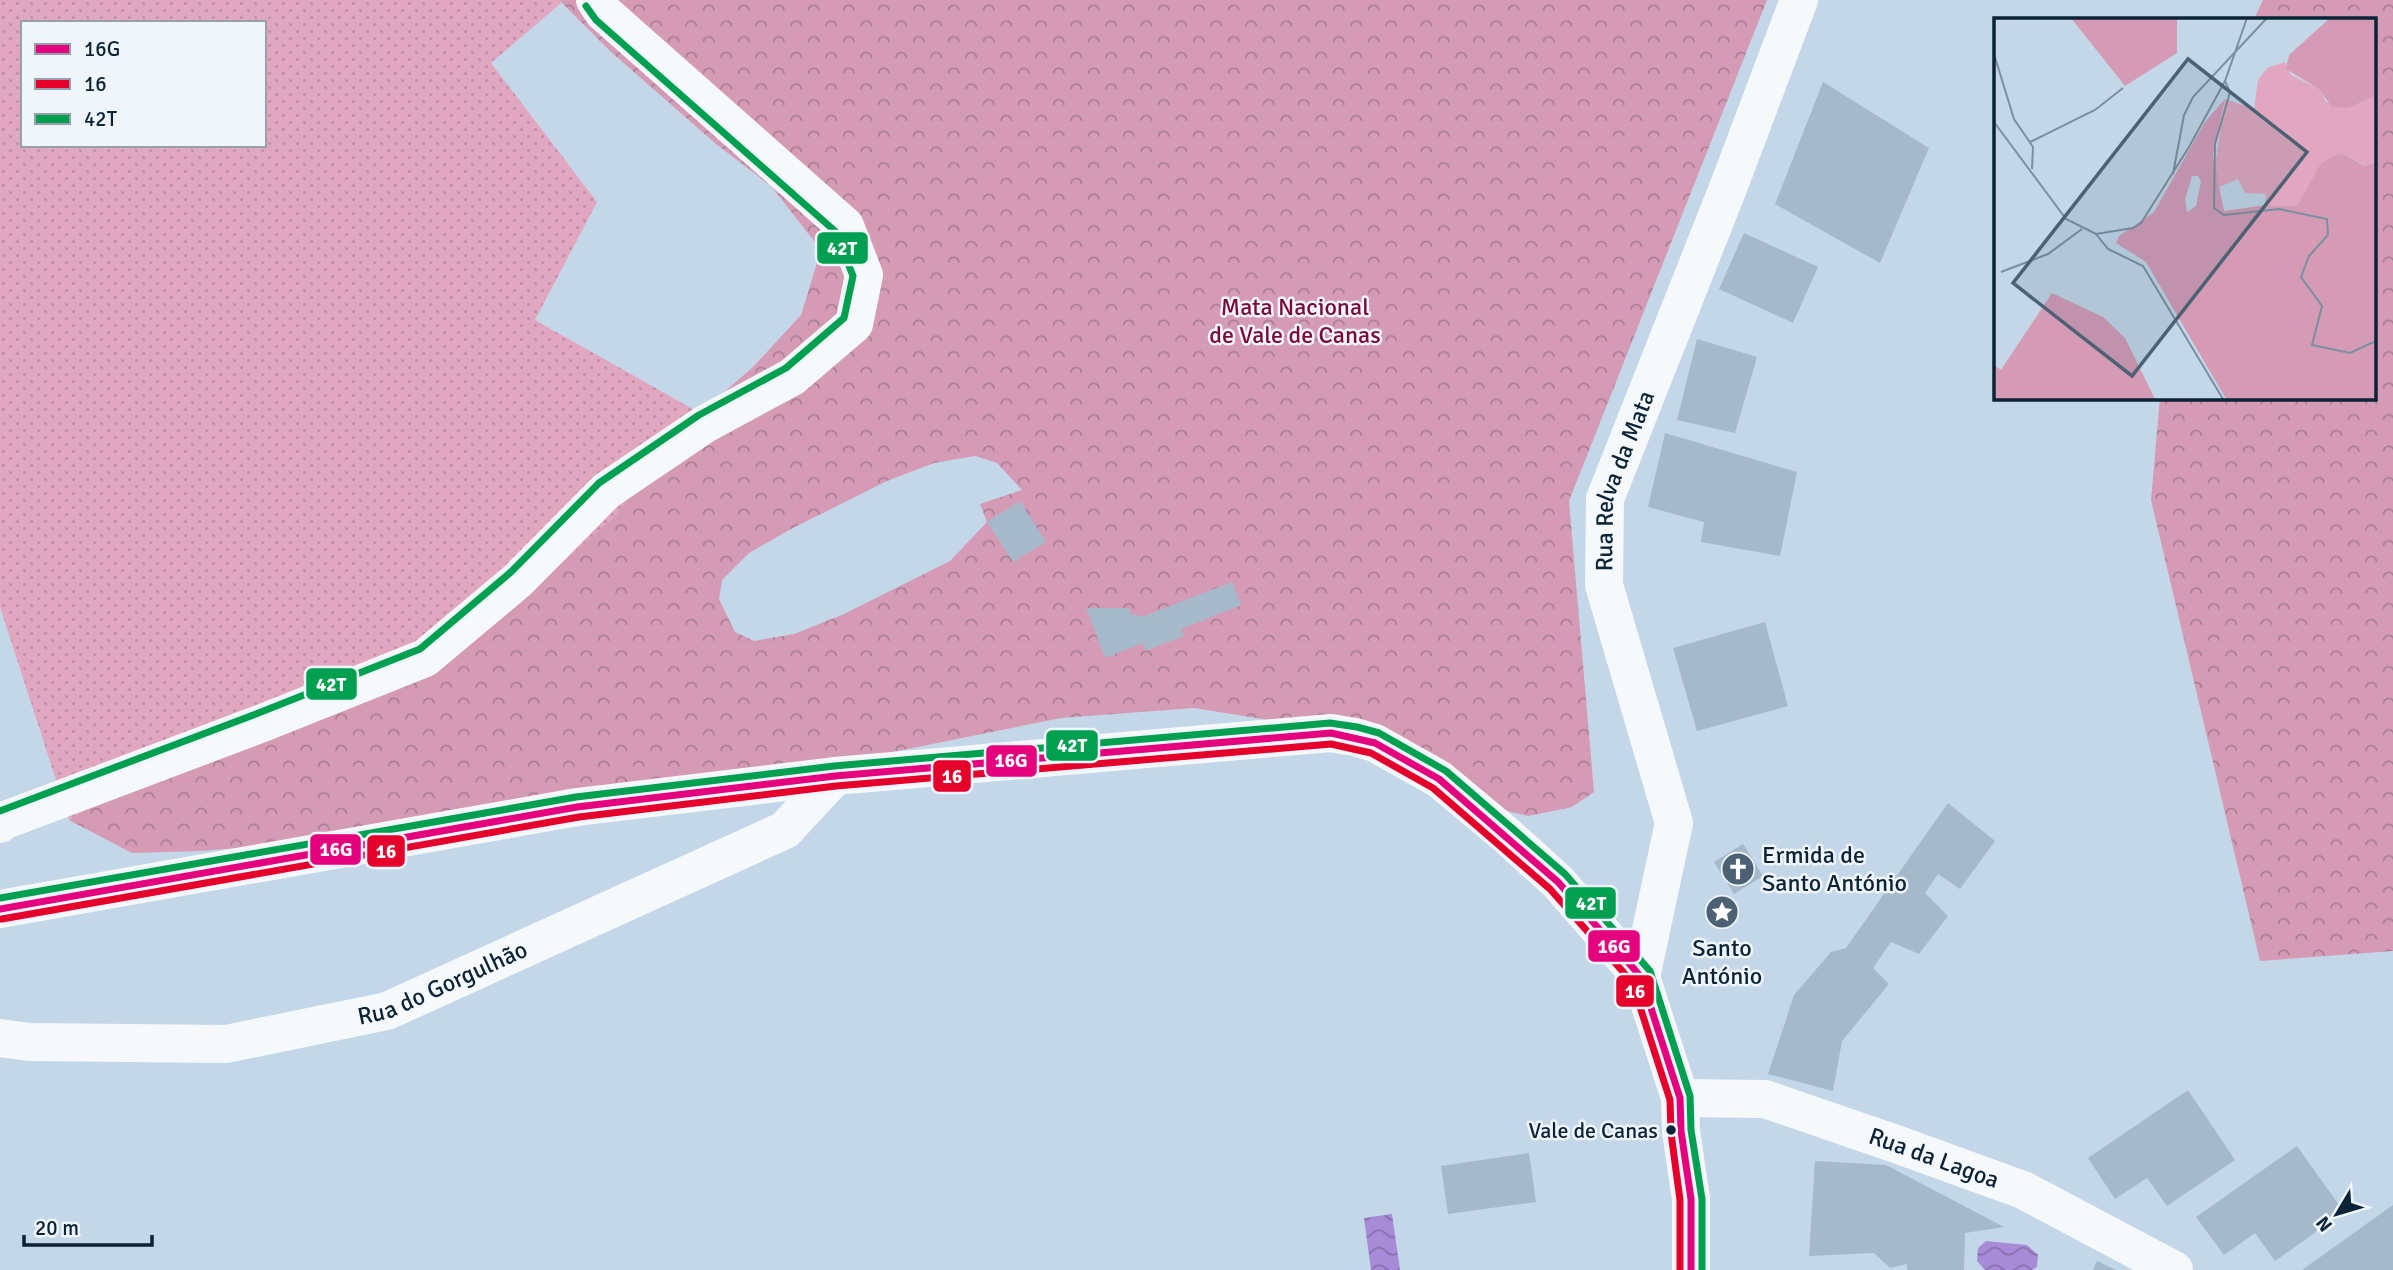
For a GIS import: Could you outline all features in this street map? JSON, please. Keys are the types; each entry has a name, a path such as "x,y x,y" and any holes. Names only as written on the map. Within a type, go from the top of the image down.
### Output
{"street":[{"path":"0,824 425,658 517,580 606,491 705,424 792,377 854,324 864,275 845,226 603,12 595,0"},
{"name":"Rua Relva da Mata","path":"1641,977 1674,822 1604,585 1605,499 1799,0"},
{"path":"0,909 578,807 835,776 1331,733 1355,737 1375,743 1439,779 1505,834 1558,882 1641,977 1680,1098 1681,1131 1691,1199 1691,1270"},
{"name":"Rua do Gorgulhão","path":"0,1038 30,1042 226,1044 387,1011 785,830 835,776"},
{"name":"Rua da Lagoa","path":"1680,1098 1765,1099 1896,1144 2023,1190 2174,1270"}],"shaded area":[{"path":"0,0 559,0 561,3 491,63 597,202 535,320 700,413 654,463 614,517 509,611 123,785 69,820 0,607"}],"green space":[{"name":"Mata Nacional de Vale de Canas","path":"559,0 1767,0 1569,501 1594,792 1572,807 1528,816 1477,804 1342,745 1262,719 1194,708 1061,718 863,758 329,840 201,851 132,853 69,820 123,785 509,610 614,517 654,463 700,413 753,367 801,315 821,250 771,186 716,144 610,51","holes":["975,456 997,463 1022,490 980,504 987,522 950,561 844,614 794,634 754,641 735,632 719,599 722,580 749,553 887,481 934,463"]},
{"path":"2263,0 2393,0 2393,951 2260,961 2151,500 2160,399 2376,399 2376,18 2254,18"}],"water":[{"path":"1392,1214 1400,1270 1371,1270 1364,1218"},
{"path":"1986,1241 2027,1245 2038,1255 2037,1267 2032,1270 1985,1270 1977,1261 1978,1248"}],"building":[{"path":"1823,82 1929,148 1880,263 1775,204"},
{"path":"1744,233 1818,267 1793,323 1719,289"},
{"path":"1697,339 1757,357 1735,433 1677,420"},
{"path":"1665,433 1797,472 1780,556 1701,542 1704,522 1648,507"},
{"path":"1020,501 1046,542 1013,562 987,522"},
{"path":"1232,582 1241,605 1181,629 1184,636 1145,651 1143,643 1105,658 1086,608 1128,608 1132,615 1144,616"},
{"path":"1765,622 1788,706 1697,731 1673,648"},
{"path":"1948,803 1995,841 1960,889 1938,874 1925,893 1948,916 1919,954 1891,942 1873,968 1889,984 1842,1041 1833,1091 1768,1074 1794,995 1831,952 1846,948"},
{"name":"Ermida de Santo António","path":"1743,844 1763,876 1734,894 1714,862"},
{"path":"2188,1090 2235,1160 2167,1206 2147,1178 2115,1199 2088,1158"},
{"path":"2297,1146 2344,1212 2275,1261 2255,1233 2224,1255 2196,1217"},
{"path":"1529,1153 1536,1202 1448,1214 1441,1166"},
{"path":"1815,1161 1886,1165 2004,1227 1965,1233 1964,1270 1907,1270 1907,1264 1890,1268 1874,1253 1809,1256"},
{"path":"2393,1205 2393,1270 2302,1270"},
{"path":"2097,1261 2116,1270 2093,1270"}],"transit line":[{"name":"42T","path":"0,811 420,649 511,572 599,483 699,415 786,368 844,318 853,276 836,232 596,20 586,6"},
{"name":"42T","path":"0,898 576,797 834,766 1330,723 1357,727 1379,733 1446,771 1565,874 1650,971 1690,1096 1691,1130 1702,1199 1702,1270"},
{"name":"16G","path":"0,909 577,807 835,776 1331,733 1375,743 1439,779 1558,882 1641,977 1680,1098 1681,1131 1691,1199 1691,1270"},
{"name":"16","path":"2,919 579,817 836,786 1331,744 1371,753 1433,788 1550,889 1632,982 1670,1100 1671,1133 1680,1200 1680,1270"}],"place":[{"name":"Ermida de Santo António","path":"1738,869"},
{"name":"Santo António","path":"1722,912"},
{"name":"Vale de Canas","path":"1671,1130"}]}
